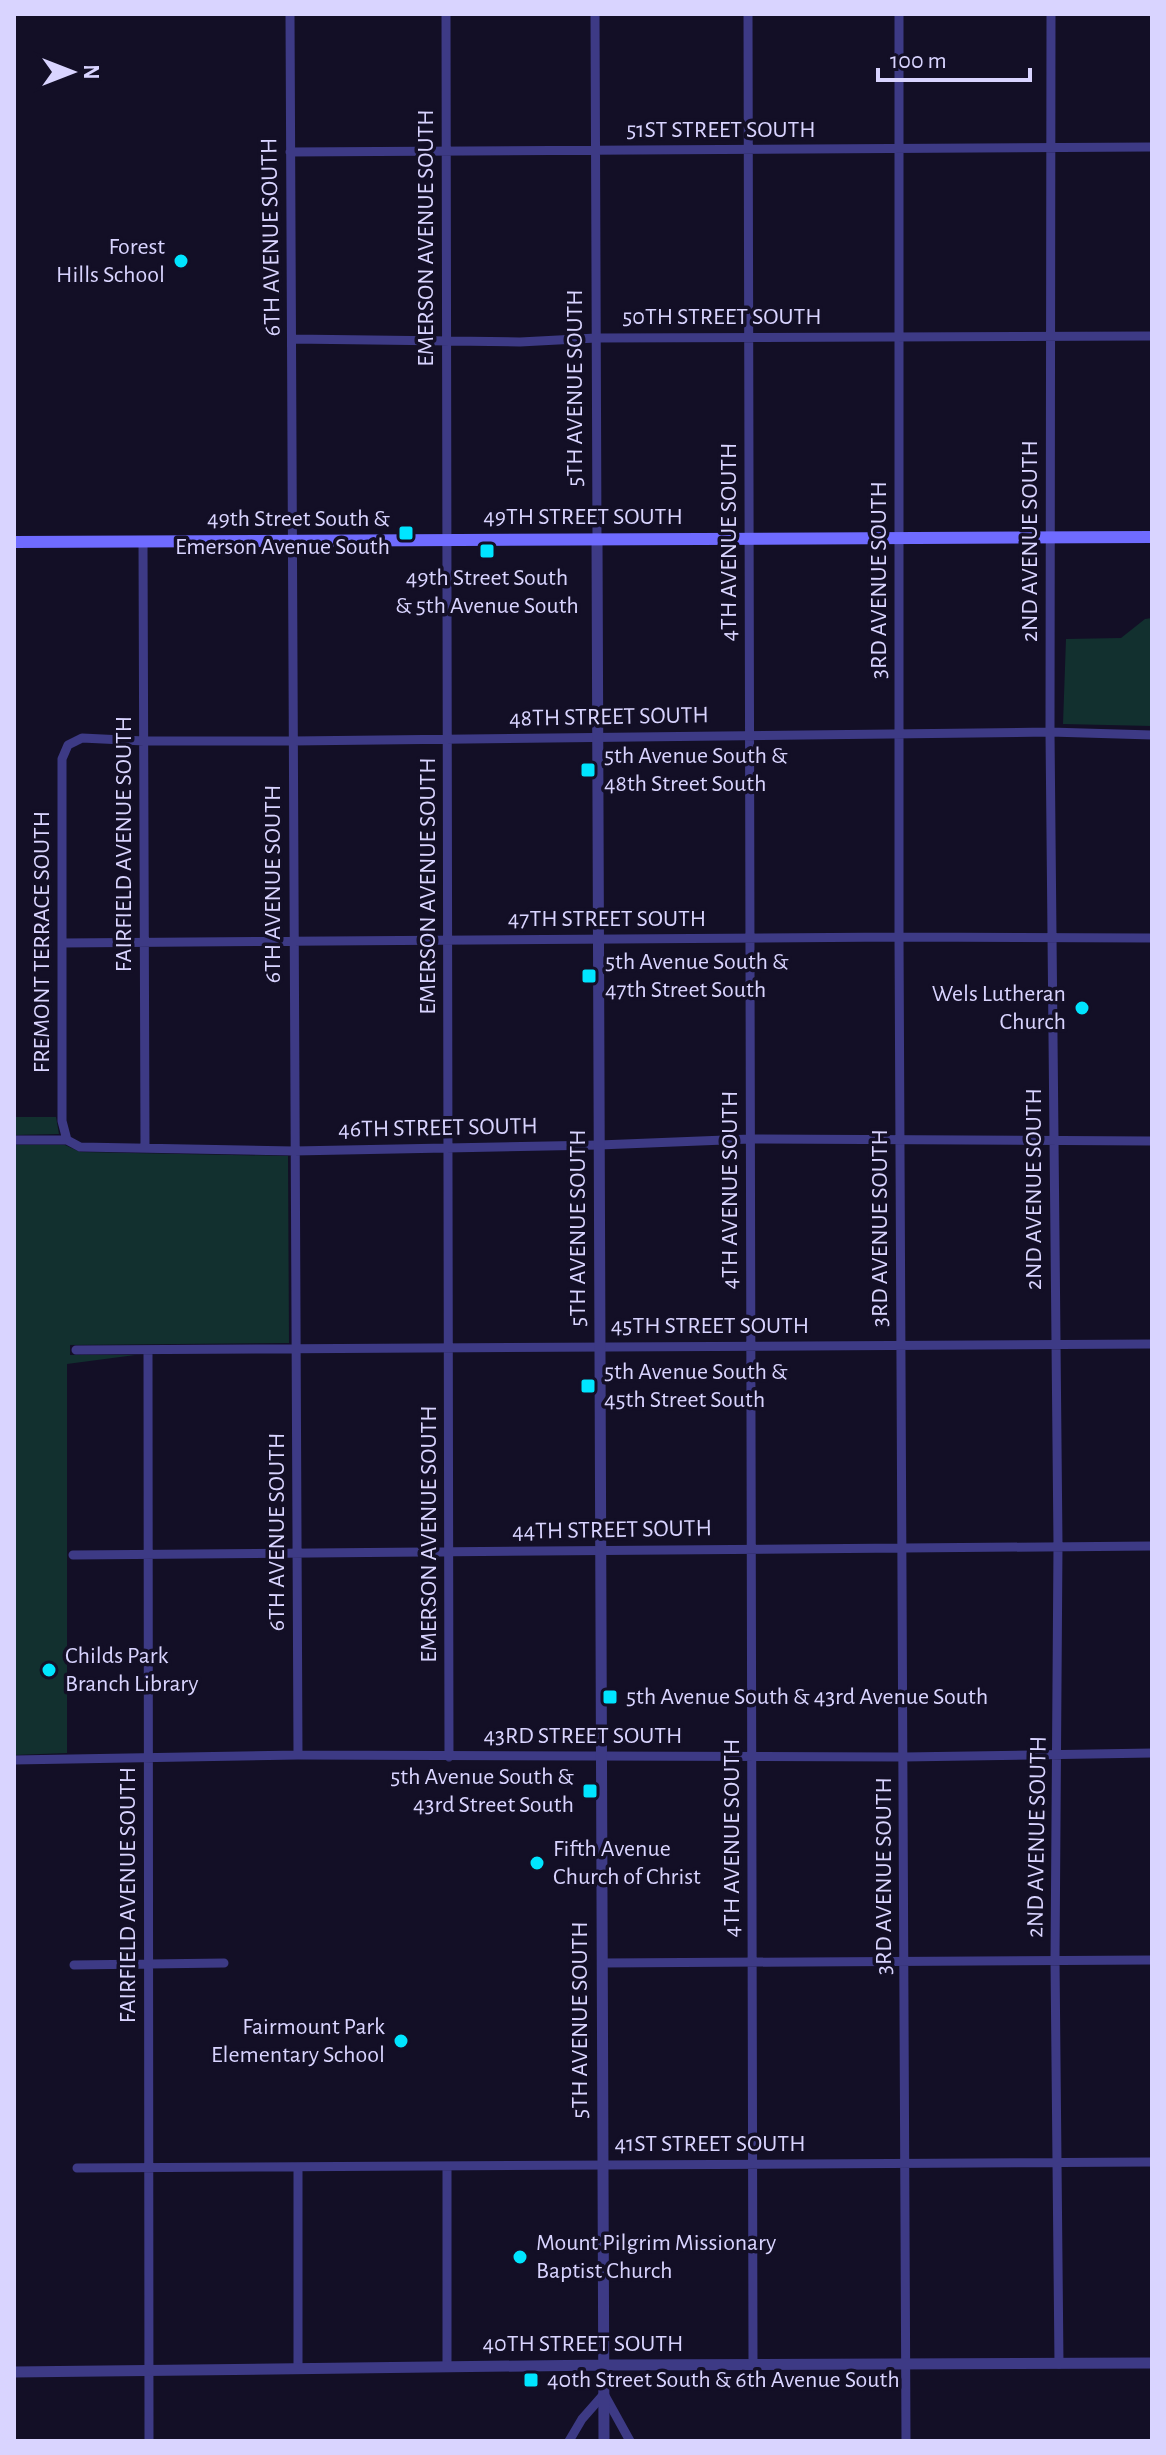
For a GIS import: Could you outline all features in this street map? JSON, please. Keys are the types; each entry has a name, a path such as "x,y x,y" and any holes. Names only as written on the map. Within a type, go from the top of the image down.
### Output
{"main road":[{"name":"49TH STREET SOUTH","path":"14,542 1152,537"}],"street":[{"name":"6TH AVENUE SOUTH","path":"290,14 298,1755"},
{"name":"EMERSON AVENUE SOUTH","path":"446,14 449,1757"},
{"name":"5TH AVENUE SOUTH","path":"595,14 604,2441"},
{"name":"4TH AVENUE SOUTH","path":"748,14 753,2365"},
{"name":"3RD AVENUE SOUTH","path":"899,14 899,937 906,2441"},
{"name":"2ND AVENUE SOUTH","path":"1051,14 1050,732 1058,1545 1055,1960 1059,2364"},
{"name":"51ST STREET SOUTH","path":"290,152 1152,147"},
{"name":"50TH STREET SOUTH","path":"292,339 445,342 596,338 1152,336"},
{"name":"FAIRFIELD AVENUE SOUTH","path":"143,542 145,1147"},
{"name":"48TH STREET SOUTH","path":"68,745 82,738 293,741 1050,732 1152,735"},
{"name":"FREMONT TERRACE SOUTH","path":"67,1140 62,1121 62,759 68,745"},
{"name":"47TH STREET SOUTH","path":"62,943 1152,938"},
{"name":"46TH STREET SOUTH","path":"14,1140 67,1140 80,1147 294,1151 750,1139 1152,1141"},
{"name":"45TH STREET SOUTH","path":"76,1350 1152,1344"},
{"name":"FAIRFIELD AVENUE SOUTH","path":"148,1350 149,2441"},
{"name":"44TH STREET SOUTH","path":"73,1555 1152,1546"},
{"name":"43RD STREET SOUTH","path":"14,1760 298,1755 904,1757 1152,1753"},
{"path":"602,1963 1152,1960"},
{"path":"74,1965 224,1963"},
{"name":"41ST STREET SOUTH","path":"77,2168 1152,2162"},
{"path":"447,2166 447,2366"},
{"path":"298,2167 298,2367"},
{"name":"40TH STREET SOUTH","path":"14,2372 298,2367 1152,2363"},
{"path":"569,2441 582,2419 604,2394 630,2441"}],"green space":[{"path":"1152,618 1152,726 1063,724 1066,639 1121,638 1145,619"},
{"path":"14,1117 56,1117 59,1134 14,1135"},
{"path":"14,1145 65,1145 80,1152 288,1156 289,1343 70,1345 70,1355 135,1355 67,1364 67,1753 14,1755"}],"place":[{"name":"Forest Hills School","path":"181,261"},
{"name":"49th Street South & Emerson Avenue South","path":"406,533"},
{"name":"49th Street South & 5th Avenue South","path":"487,551"},
{"name":"5th Avenue South & 48th Street South","path":"588,770"},
{"name":"5th Avenue South & 47th Street South","path":"589,976"},
{"name":"Wels Lutheran Church","path":"1082,1008"},
{"name":"5th Avenue South & 45th Street South","path":"588,1386"},
{"name":"Childs Park Branch Library","path":"49,1670"},
{"name":"5th Avenue South & 43rd Avenue South","path":"610,1697"},
{"name":"5th Avenue South & 43rd Street South","path":"590,1791"},
{"name":"Fifth Avenue Church of Christ","path":"537,1863"},
{"name":"Fairmount Park Elementary School","path":"401,2041"},
{"name":"Mount Pilgrim Missionary Baptist Church","path":"520,2257"},
{"name":"40th Street South & 6th Avenue South","path":"531,2380"}]}
